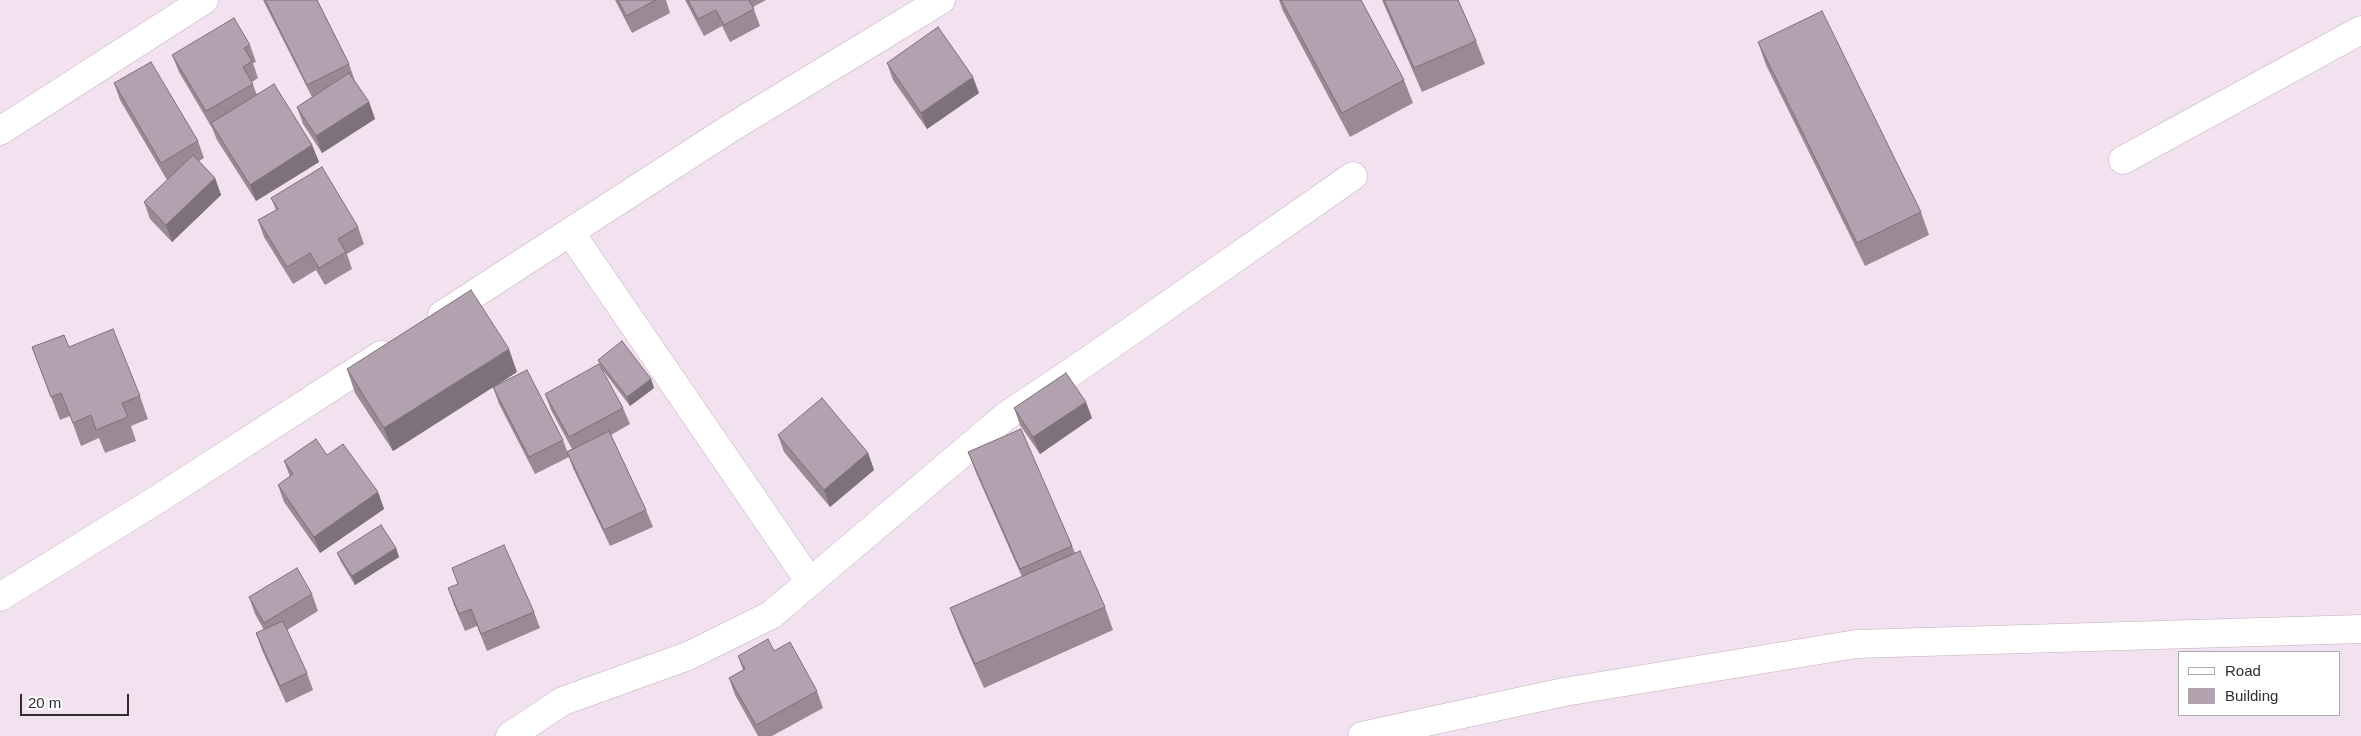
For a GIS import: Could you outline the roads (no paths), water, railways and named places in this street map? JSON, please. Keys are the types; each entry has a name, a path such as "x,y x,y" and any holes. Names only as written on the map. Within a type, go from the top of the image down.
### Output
{"street":[{"path":"0,131 204,0"},
{"path":"0,597 158,499 729,129 941,0"},
{"path":"2123,160 2361,30"},
{"path":"510,736 563,702 688,656 771,615 1006,416 1353,176"},
{"path":"570,232 810,582"},
{"path":"1362,736 1564,692 1856,644 2361,628"}]}
